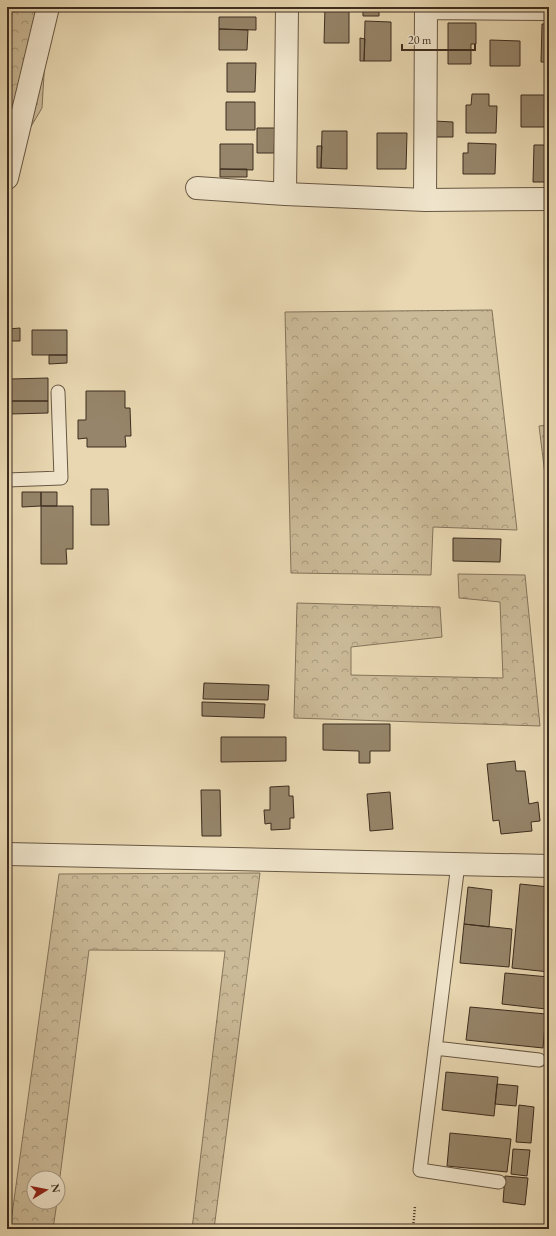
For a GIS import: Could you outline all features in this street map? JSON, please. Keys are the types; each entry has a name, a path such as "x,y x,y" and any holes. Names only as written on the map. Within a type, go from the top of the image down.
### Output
{"street":[{"path":"7,178 48,7"},
{"path":"285,194 287,7"},
{"path":"425,200 426,7 549,9"},
{"path":"197,188 285,194 425,200 549,199"},
{"path":"7,854 549,866"}],"lane":[{"path":"7,480 62,478 58,392"},
{"path":"458,864 420,1170 499,1182"},
{"path":"435,1048 539,1060"}],"path":[{"path":"413,1229 415,1206"}],"green space":[{"path":"7,7 48,7 42,108 7,167"},
{"path":"492,310 517,530 433,527 431,575 291,573 285,312"},
{"path":"549,425 549,507 539,426"},
{"path":"458,574 525,575 540,726 294,718 297,603 440,607 442,637 351,647 351,675 503,678 500,602 459,598"},
{"path":"260,873 214,1229 192,1229 225,951 89,950 61,1170 26,1170 26,1210 56,1210 53,1229 10,1229 59,874"}],"building":[{"path":"325,7 349,7 349,43 324,43"},
{"path":"363,7 379,7 379,16 363,16"},
{"path":"219,17 256,17 256,30 219,29"},
{"path":"365,21 391,22 391,61 364,61"},
{"path":"448,23 476,23 476,44 471,44 471,64 448,64"},
{"path":"542,24 549,24 549,62 541,62"},
{"path":"219,29 248,30 247,50 219,50"},
{"path":"360,38 365,39 364,61 360,61"},
{"path":"490,40 520,41 520,66 490,66"},
{"path":"227,63 256,63 255,92 227,92"},
{"path":"472,94 489,94 489,106 497,106 496,133 466,133 466,105 471,105"},
{"path":"521,95 549,95 549,127 521,127"},
{"path":"226,102 255,102 255,130 226,130"},
{"path":"434,121 453,122 453,137 433,137"},
{"path":"257,128 275,128 274,153 257,153"},
{"path":"322,131 347,131 347,169 321,168"},
{"path":"377,133 407,133 406,169 377,169"},
{"path":"468,143 496,144 495,174 463,174 463,153 468,153"},
{"path":"220,144 253,144 253,170 220,169"},
{"path":"534,145 549,145 549,182 533,182"},
{"path":"317,146 322,146 321,168 317,168"},
{"path":"220,169 247,169 247,177 220,177"},
{"path":"20,328 20,341 8,341 8,329"},
{"path":"32,330 67,330 67,355 32,355"},
{"path":"49,355 67,355 67,363 49,364"},
{"path":"48,378 48,401 10,401 10,379"},
{"path":"86,391 125,391 125,408 130,408 131,436 125,436 126,447 87,447 87,438 78,439 78,420 86,420"},
{"path":"10,401 48,401 48,413 10,414"},
{"path":"91,489 108,489 109,525 91,525"},
{"path":"22,492 41,492 41,506 22,507"},
{"path":"41,492 57,492 57,506 41,506"},
{"path":"41,506 73,506 73,549 66,549 67,564 41,564"},
{"path":"453,538 501,539 500,562 453,561"},
{"path":"204,683 269,685 268,700 203,699"},
{"path":"202,702 265,704 264,718 202,716"},
{"path":"323,724 390,724 390,751 370,751 370,763 359,763 359,751 323,750"},
{"path":"221,737 286,737 286,761 221,762"},
{"path":"515,761 516,771 525,771 529,804 538,802 540,821 531,822 532,831 501,834 499,820 493,821 487,764"},
{"path":"289,786 289,796 293,796 294,818 290,818 290,829 271,830 271,823 265,824 264,810 270,810 270,787"},
{"path":"201,790 220,790 221,836 202,836"},
{"path":"390,792 393,829 370,831 367,794"},
{"path":"520,884 549,887 549,972 512,968"},
{"path":"468,887 492,890 489,927 464,924"},
{"path":"464,924 512,929 509,967 460,963"},
{"path":"505,973 549,977 546,1009 502,1004"},
{"path":"470,1007 546,1014 543,1048 466,1040"},
{"path":"446,1072 498,1077 494,1116 442,1110"},
{"path":"497,1084 518,1086 516,1106 495,1104"},
{"path":"519,1105 534,1107 531,1143 516,1142"},
{"path":"450,1133 511,1139 507,1172 447,1166"},
{"path":"513,1149 530,1150 527,1176 511,1174"},
{"path":"505,1176 528,1178 525,1205 503,1202"}]}
